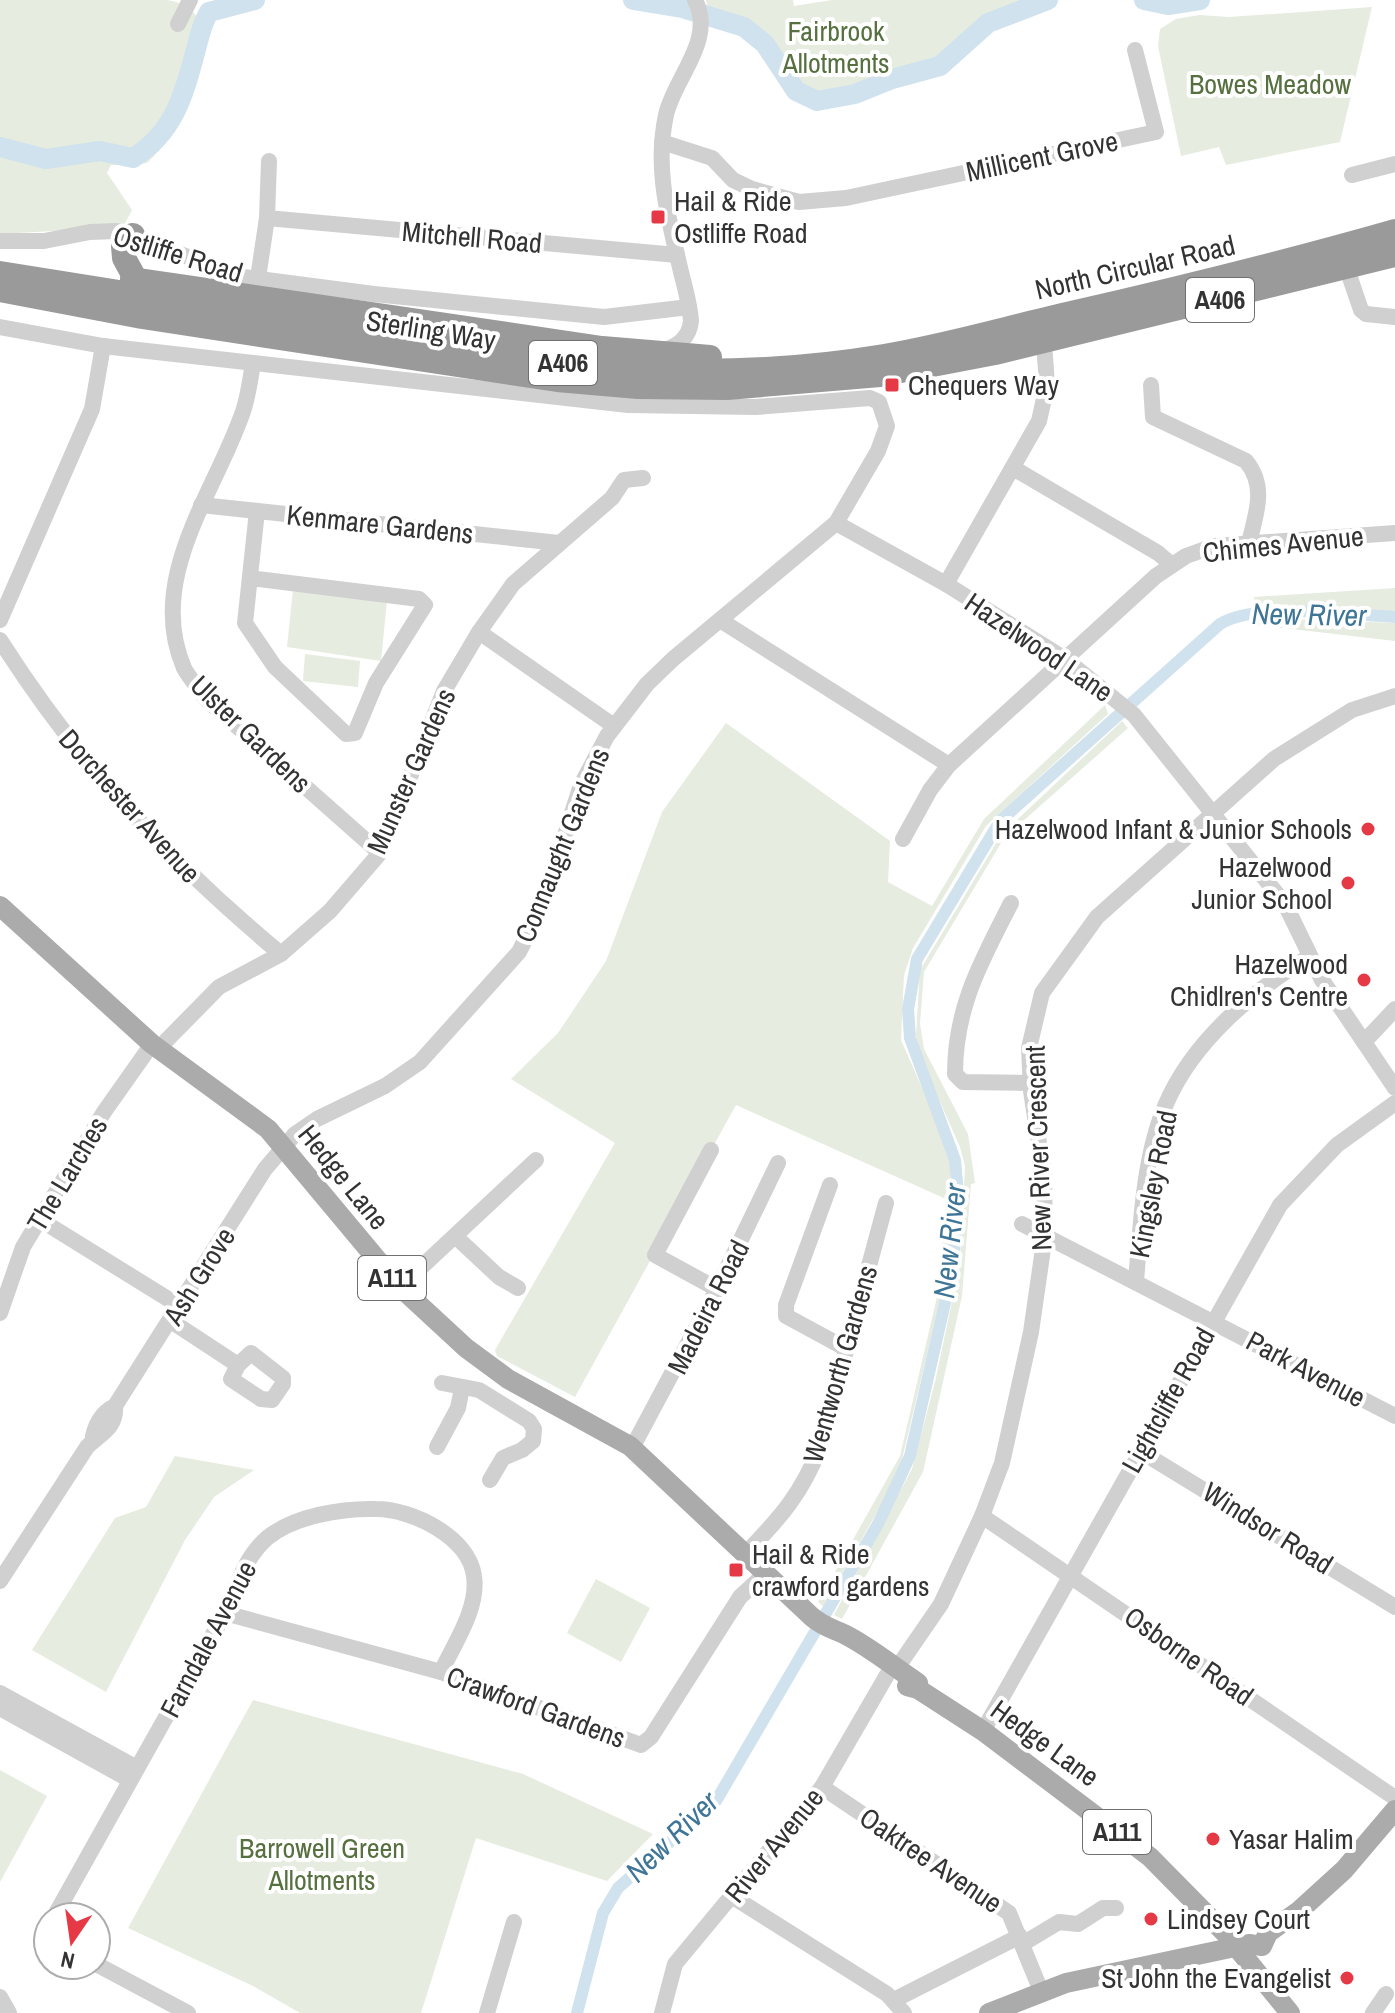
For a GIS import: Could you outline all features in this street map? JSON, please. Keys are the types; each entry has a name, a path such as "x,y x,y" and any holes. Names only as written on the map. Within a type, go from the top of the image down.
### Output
{"highway":[{"name":"North Circular Road","path":"888,356 1144,297 1395,231"},
{"path":"133,235 123,246 124,258 136,280"},
{"name":"North Circular Road","path":"1044,342 1395,255"},
{"name":"A406","path":"0,256 136,280 647,352 749,358 888,356"},
{"name":"Sterling Way","path":"0,273 598,367 685,371 765,370 888,356"},
{"name":"Sterling Way","path":"0,290 142,317 543,378 668,388 766,387 880,375 1044,342"},
{"name":"A406","path":"0,307 81,317 142,317"}],"main road":[{"name":"Hedge Lane","path":"0,906 155,1046 233,1100 284,1145 355,1236 400,1287 466,1348 508,1379 632,1448 830,1632 831,1640 892,1672 983,1731 1150,1857 1242,1946"},
{"path":"989,2013 1041,1991 1134,1967 1242,1946 1254,1934 1268,1933 1328,1886 1395,1810"},
{"name":"A111","path":"1242,1946 1290,2013"}],"street":[{"path":"178,24 190,0"},
{"path":"647,352 679,344 687,336 690,314 661,184 662,142 666,113 677,84 695,54 700,29 697,4"},
{"name":"Millicent Grove","path":"662,142 712,158 733,180 752,189 799,202 846,198 1156,132 1135,50"},
{"path":"258,278 267,218 269,161"},
{"path":"1352,175 1395,164"},
{"name":"Mitchell Road","path":"267,218 677,255"},
{"name":"Ostliffe Road","path":"0,241 44,241 103,230 133,235 225,272 258,278 403,298 604,317 690,314"},
{"path":"1347,269 1361,310 1366,314 1395,317"},
{"path":"0,327 103,346 253,363"},
{"path":"946,584 1013,468 1044,407 1048,360 1044,342"},
{"path":"0,620 92,409 103,346"},
{"name":"Connaught Gardens","path":"253,363 628,405 756,407 860,397 879,402 886,419 882,439 836,523 647,684 614,726 581,785 543,904 519,952 420,1062 375,1091 317,1119 284,1145"},
{"name":"Ulster Gardens","path":"253,363 242,416 183,551 175,590 174,632 185,669 205,698 380,853"},
{"path":"1151,385 1153,417 1246,461 1256,474 1259,495 1249,543"},
{"path":"1013,468 1158,553 1172,565"},
{"name":"Munster Gardens","path":"155,1046 219,987 281,954 330,911 380,853 444,691 479,632 513,584 612,498 624,480 643,478"},
{"name":"Kenmare Gardens","path":"201,505 559,543"},
{"path":"250,578 419,599 425,605 376,683 355,733 346,734 275,667 245,623 257,511"},
{"name":"Hazelwood Lane","path":"836,523 946,584 1065,659 1134,715 1285,904 1310,956 1395,1088"},
{"name":"Chimes Avenue","path":"903,839 930,790 949,765 1172,565 1198,550 1249,543 1395,533"},
{"path":"720,620 949,765"},
{"path":"479,632 614,726"},
{"name":"Dorchester Avenue","path":"0,640 85,763 216,901 281,954"},
{"name":"New River Crescent","path":"892,1672 941,1604 982,1516 1002,1463 1012,1420 1042,1270 1045,1235 1044,1176 1029,1048 1042,993 1097,917 1274,759 1313,731 1352,710 1395,696"},
{"path":"1011,903 967,989 955,1044 955,1074 963,1082 1031,1083"},
{"name":"Kingsley Road","path":"1136,1281 1141,1225 1156,1136 1165,1105 1182,1075 1231,1017 1271,980 1310,956"},
{"path":"1364,1042 1395,1009"},
{"name":"The Larches","path":"0,1313 23,1247 39,1219 104,1112 155,1046"},
{"name":"Lightcliffe Road","path":"983,1731 1280,1205 1337,1145 1395,1103"},
{"name":"Ash Grove","path":"0,1581 92,1442 94,1430 108,1409 115,1406 265,1169 284,1145"},
{"path":"711,1150 655,1255 717,1289"},
{"path":"400,1287 536,1160"},
{"name":"Madeira Road","path":"632,1448 717,1289 778,1163"},
{"path":"830,1185 786,1305 786,1316 845,1348"},
{"name":"Wentworth Gardens","path":"746,1553 784,1514 806,1483 820,1447 886,1203"},
{"path":"39,1219 176,1314 238,1365"},
{"name":"Park Avenue","path":"1022,1224 1395,1416"},
{"path":"455,1236 499,1277 518,1288"},
{"path":"495,1399 508,1379"},
{"path":"442,1383 479,1390 529,1421 534,1429 533,1441 522,1450 503,1458 490,1480"},
{"path":"437,1447 458,1408 462,1388"},
{"name":"Windsor Road","path":"1140,1451 1395,1607"},
{"name":"Farndale Avenue","path":"63,1901 225,1613 249,1557 268,1537 293,1523 344,1511 378,1508 403,1513 451,1539 467,1555 474,1574 475,1599 441,1672"},
{"name":"Osborne Road","path":"982,1516 1395,1798"},
{"name":"Crawford Gardens","path":"225,1613 441,1672 641,1745 651,1737 740,1597 766,1573"},
{"name":"River Avenue","path":"662,2013 675,1964 822,1787 892,1672"},
{"path":"0,1693 133,1774"},
{"path":"0,1708 133,1774"},
{"name":"Oaktree Avenue","path":"822,1787 1009,1913 1041,1991"},
{"path":"733,1897 899,2007 1059,1922 1078,1924 1103,1908 1116,1908"},
{"path":"487,2013 514,1922"},
{"path":"112,1973 188,2013"},
{"path":"1373,2013 1386,1994"},
{"path":"0,1997 9,2013"}],"green space":[{"path":"0,0 168,0 187,5 206,28 187,101 171,133 147,163 111,165 107,173 132,210 123,227 0,234"},
{"name":"Fairbrook Allotments","path":"706,0 793,0 794,6 832,0 1036,0 982,21 940,60 835,97 820,95 800,85 763,37 708,10"},
{"name":"Bowes Meadow","path":"1372,7 1340,142 1226,165 1219,147 1181,156 1158,46 1160,29 1176,19 1200,15 1229,17"},
{"path":"1395,588 1395,612 1275,604 1255,606 1254,597"},
{"path":"293,590 387,600 381,661 287,647"},
{"path":"1260,618 1395,623 1395,641 1258,625"},
{"path":"305,654 360,661 358,687 303,681"},
{"path":"1105,705 1108,714 986,826 913,948 904,975 901,1040 944,1138 951,1165 948,1266 898,1476 823,1606 818,1602 900,1456 937,1297 946,1199 736,1105 575,1397 497,1356 495,1350 615,1143 511,1079 558,1033 606,961 662,812 726,723 890,841 888,882 932,906 984,819"},
{"path":"1122,721 1128,728 1004,838 924,972 920,1024 924,1049 968,1134 975,1183 971,1184 962,1296 923,1472 842,1619 834,1615 912,1469 935,1382 960,1264 965,1166 960,1147 922,1061 916,1035 920,970 1001,835"},
{"path":"175,1456 254,1470 214,1497 185,1540 106,1692 32,1650 115,1518 146,1507"},
{"path":"596,1579 650,1608 621,1662 567,1633"},
{"name":"Barrowell Green Allotments","path":"253,1700 523,1774 653,1834 607,1881 476,1838 421,2013 300,2013 253,1986 128,1928"},
{"path":"0,1770 47,1796 0,1882"}],"waterway":[{"path":"0,147 46,159 100,151 133,158 158,137 174,113 209,12 255,0"},
{"path":"633,0 682,8 744,27 765,44 796,91 817,101 855,94 892,79 940,66 988,23 1048,0"},
{"path":"1144,0 1168,5 1200,0"},
{"name":"New River","path":"577,2013 603,1913 618,1888 716,1801 878,1524 910,1456 953,1268 958,1194 955,1160 910,1038 908,1009 917,959 1000,821 1220,624 1237,617 1280,611 1395,617"}],"place":[{"name":"Hail & Ride Ostliffe Road","path":"658,217"},
{"name":"Chequers Way","path":"892,385"},
{"name":"Hazelwood Infant & Junior Schools","path":"1368,829"},
{"name":"Hazelwood Junior School","path":"1348,883"},
{"name":"Hazelwood Chidlren's Centre","path":"1364,980"},
{"name":"Hail & Ride crawford gardens","path":"736,1570"},
{"name":"Yasar Halim","path":"1213,1839"},
{"name":"Lindsey Court","path":"1151,1919"},
{"name":"St John the Evangelist","path":"1347,1978"}]}
